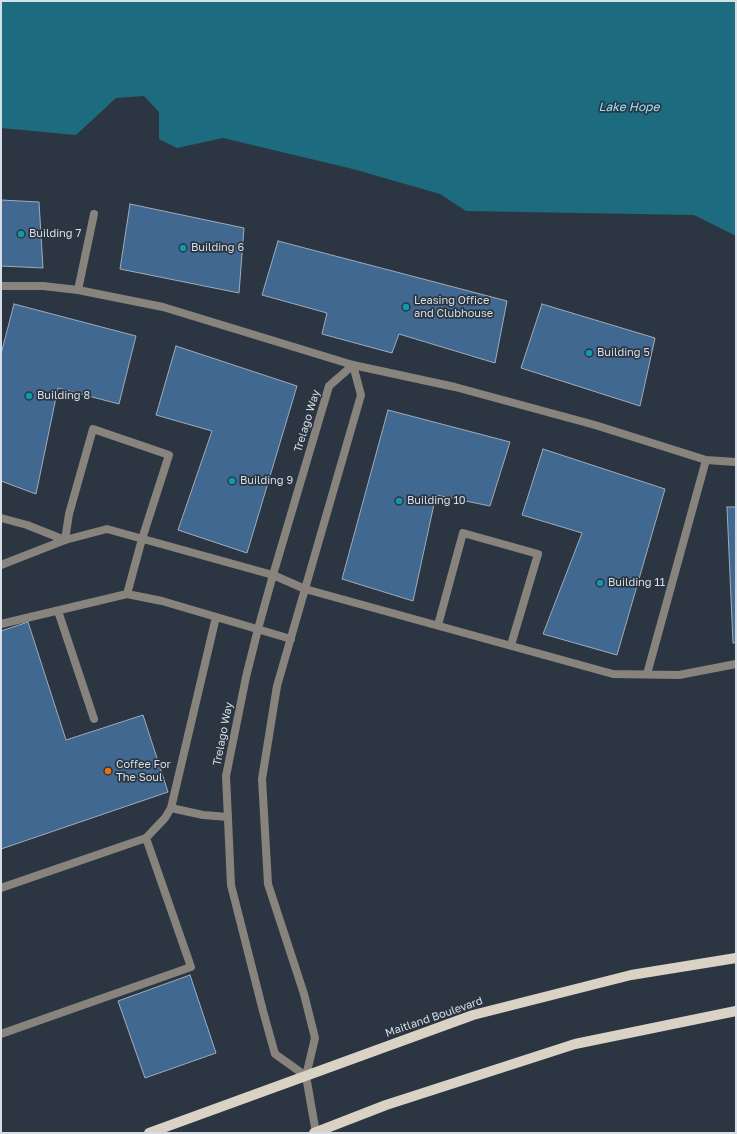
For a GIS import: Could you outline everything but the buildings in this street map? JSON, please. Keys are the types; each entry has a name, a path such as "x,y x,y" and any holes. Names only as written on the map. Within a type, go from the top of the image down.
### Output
{"main road":[{"name":"Maitland Boulevard","path":"149,1133 473,1015 631,975 736,958"},
{"path":"315,1133 386,1105 575,1044 736,1011"}],"street":[{"path":"78,290 94,214"},
{"path":"1,286 43,286 78,290 163,307 353,365 485,395 595,425 706,460 736,462"},
{"path":"315,1133 306,1076 315,1038 304,994 268,884 262,779 277,686 361,394 353,365"},
{"name":"Trelago Way","path":"306,1076 275,1054 231,885 226,776 246,677 258,629 329,386 353,365"},
{"path":"65,540 69,514 93,429 169,455 142,539 127,594"},
{"path":"647,674 706,460"},
{"path":"1,518 27,525 65,540"},
{"path":"1,566 65,540 107,529 273,575 305,589 613,674 679,675 736,664"},
{"path":"438,625 463,532 538,554 511,645"},
{"path":"1,624 127,594 162,601 291,639"},
{"path":"58,611 94,719"},
{"path":"1,888 146,838 165,818 171,808 216,617"},
{"path":"171,808 203,815 228,817"},
{"path":"1,1034 191,967 146,838"}],"water":[{"name":"Lake Hope","path":"1,1 736,1 736,236 694,215 466,211 440,194 353,169 223,138 177,148 159,139 159,112 144,96 116,98 76,135 1,128"}],"place":[{"name":"Building 7","path":"21,234"},
{"name":"Building 6","path":"183,248"},
{"name":"Leasing Office and Clubhouse","path":"406,307"},
{"name":"Building 5","path":"589,353"},
{"name":"Building 8","path":"29,396"},
{"name":"Building 9","path":"232,481"},
{"name":"Building 10","path":"399,501"},
{"name":"Building 11","path":"600,583"},
{"name":"Coffee For The Soul","path":"108,771"}]}
